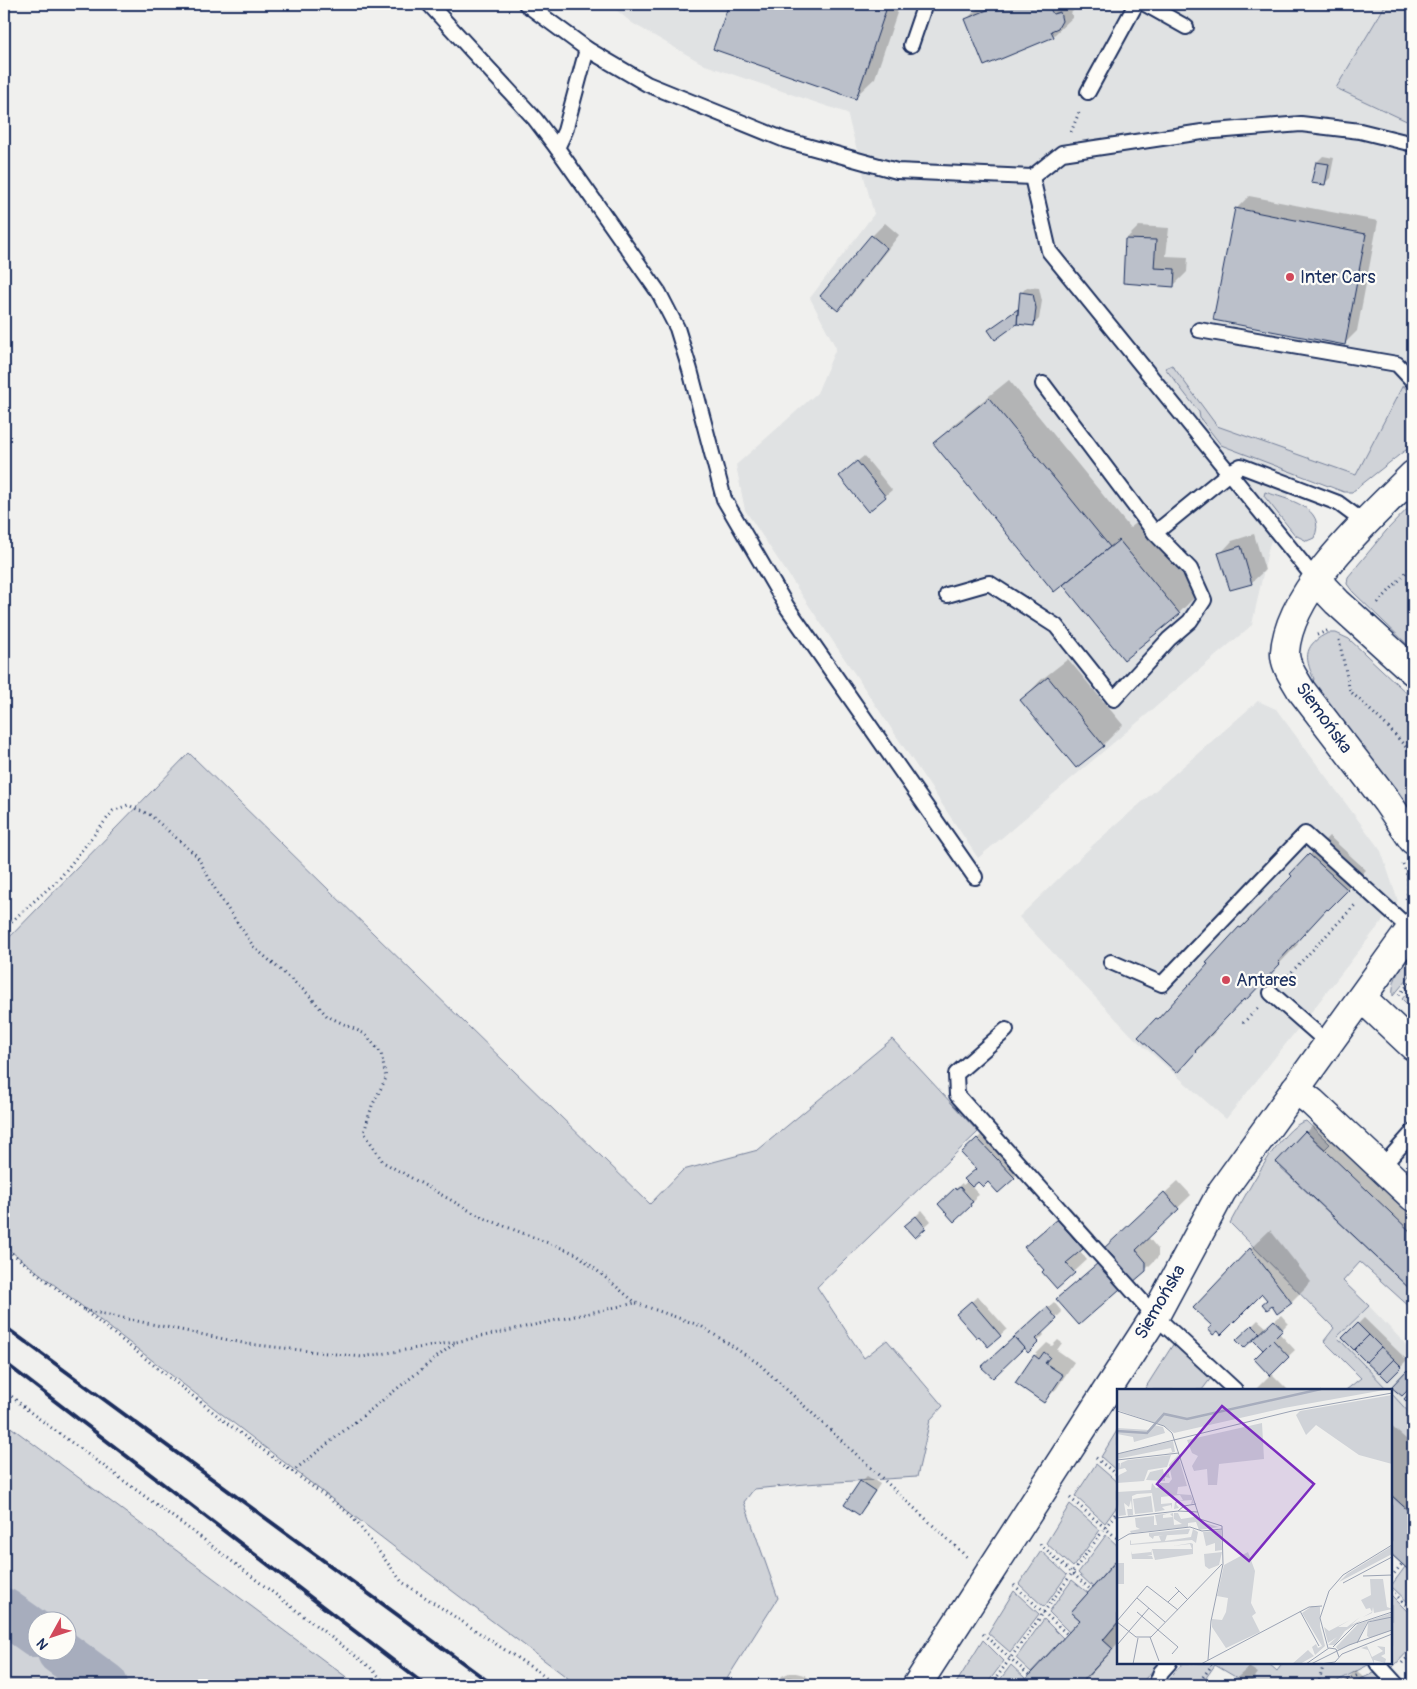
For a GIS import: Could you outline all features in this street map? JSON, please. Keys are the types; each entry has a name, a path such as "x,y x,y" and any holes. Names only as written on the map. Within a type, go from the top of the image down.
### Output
{"street":[{"name":"Siemońska","path":"1407,850 1387,802 1301,690 1291,672 1285,654 1289,630 1298,610 1316,580 1341,549 1413,474"},
{"path":"1316,580 1344,622 1413,671"},
{"name":"Siemońska","path":"917,1685 1155,1316 1222,1191 1362,998 1408,925"},
{"path":"1362,998 1413,1046"},
{"path":"1295,1089 1312,1102 1413,1197"}],"lane":[{"path":"429,4 535,119 659,293 677,328 724,499 788,608 975,877"},
{"path":"526,4 587,50 647,84 785,140 898,170 1032,177 1062,152 1202,132 1301,124 1360,131 1413,144"},
{"path":"911,45 924,4"},
{"path":"1088,92 1136,4"},
{"path":"1145,4 1186,27"},
{"path":"557,148 565,131 587,50"},
{"path":"1032,177 1049,251 1316,580"},
{"path":"1199,330 1397,364 1413,381"},
{"path":"947,594 989,584 1056,626 1114,699 1169,639 1190,621 1204,600 1190,569 1155,533 1043,384"},
{"path":"1155,533 1230,472 1241,466 1338,503 1365,523"},
{"path":"1111,962 1162,984 1305,834 1367,892 1408,925"},
{"path":"1271,993 1328,1043"},
{"path":"1006,1030 956,1074 957,1094 1155,1316 1234,1389"},
{"path":"1382,1167 1413,1132"},
{"path":"1156,1685 1161,1672 1168,1664"},
{"path":"1378,1664 1398,1685"}],"path":[{"path":"1062,152 1088,92"},
{"path":"1312,641 1317,635 1344,622 1360,606 1369,614 1413,565"},
{"path":"1344,622 1350,691 1387,726 1413,755"},
{"path":"4,928 59,879 113,811 128,805 150,815 197,856 219,896 254,947 308,994 327,1016 365,1034 381,1054 386,1078 372,1106 364,1132 382,1162 481,1217 576,1254 636,1303 701,1326 758,1364 976,1565 988,1573"},
{"path":"1407,850 1408,925"},
{"path":"1243,1023 1367,892"},
{"path":"1395,1000 1413,979"},
{"path":"4,1247 232,1427 351,1514 402,1582 554,1685"},
{"path":"83,1310 248,1344 362,1357 456,1342 636,1303"},
{"path":"292,1472 456,1342"},
{"path":"4,1390 30,1412 211,1544 370,1667 387,1685"},
{"path":"1095,1457 1117,1475"},
{"path":"1070,1498 1117,1538"},
{"path":"991,1685 1117,1511"},
{"path":"1040,1544 1091,1590"},
{"path":"1392,1575 1402,1564"},
{"path":"1014,1585 1067,1634"},
{"path":"1392,1591 1413,1612"},
{"path":"983,1634 1029,1675"},
{"path":"1197,1685 1212,1665 1210,1664"},
{"path":"1318,1685 1324,1664"},
{"path":"1338,1685 1376,1664"}],"shaded area":[{"path":"609,4 1386,4 1336,88 1413,115 1413,407 1356,476 1303,456 1269,546 1252,625 978,858 745,510 736,465 817,393 836,348 810,298 874,214 847,113 705,65 632,23"},
{"path":"1386,4 1413,4 1413,124 1336,88"},
{"path":"1172,365 1217,426 1356,475 1403,385 1413,397 1413,446 1352,492 1344,492 1221,445 1200,418 1199,412 1165,368"},
{"path":"1265,492 1293,501 1310,512 1315,519 1317,527 1314,538 1307,541 1295,535 1264,496"},
{"path":"1413,503 1413,650 1347,584 1348,577 1386,531"},
{"path":"1328,633 1336,633 1349,639 1413,699 1413,813 1313,682 1314,679 1308,664 1308,651 1320,637"},
{"path":"1258,701 1276,709 1381,851 1398,901 1226,1119 1134,1038 1019,917 1094,844"},
{"path":"189,753 650,1204 683,1170 758,1150 892,1039 978,1132 817,1287 864,1358 887,1340 943,1406 930,1420 917,1477 754,1489 744,1502 778,1598 723,1685 577,1685 398,1550 4,1246 4,943"},
{"path":"1413,952 1413,972 1393,996 1396,978"},
{"path":"1413,986 1413,1010 1402,999"},
{"path":"1306,1121 1330,1144 1325,1149 1305,1131 1276,1163 1413,1292 1412,1309 1360,1262 1343,1281 1369,1306 1337,1337 1387,1389 1347,1389 1361,1378 1324,1341 1334,1328 1230,1223 1274,1149 1285,1135"},
{"path":"1369,1306 1413,1352 1413,1417 1392,1394 1392,1389 1387,1389 1336,1337"},
{"path":"1174,1343 1211,1378 1203,1389 1145,1389"},
{"path":"1392,1394 1413,1417 1413,1515 1392,1496"},
{"path":"4,1422 357,1685 4,1685"},
{"path":"1117,1431 1117,1471 1101,1457"},
{"path":"1096,1464 1117,1482 1117,1506 1105,1523 1075,1496"},
{"path":"1070,1504 1100,1530 1073,1567 1046,1543"},
{"path":"1106,1535 1117,1545 1117,1559 1093,1587 1078,1573"},
{"path":"1041,1551 1067,1575 1044,1607 1019,1584"},
{"path":"1405,1567 1413,1574 1413,1607 1392,1587"},
{"path":"1072,1580 1088,1593 1071,1612 1080,1620 1069,1632 1049,1612"},
{"path":"1014,1591 1039,1614 1010,1652 988,1633"},
{"path":"1392,1596 1413,1617 1413,1646 1392,1668 1389,1664 1392,1664"},
{"path":"1044,1619 1063,1638 1031,1672 1016,1658"},
{"path":"1117,1624 1117,1664 1159,1664 1144,1680 1142,1685 1080,1685 1113,1649 1103,1640"},
{"path":"983,1640 1004,1661 986,1685 955,1685"},
{"path":"1182,1664 1269,1664 1277,1671 1282,1664 1368,1665 1330,1685 1249,1685 1215,1665 1201,1685 1163,1685"},
{"path":"1011,1665 1025,1678 1019,1685 996,1685"},
{"path":"1374,1673 1386,1685 1347,1685"}],"building":[{"path":"666,4 687,4 685,10"},
{"path":"729,4 888,4 856,99 713,49"},
{"path":"1002,4 1050,4 1048,5 1053,14 1060,12 1062,21 1058,28 1051,31 1054,37 984,66 965,19"},
{"path":"1316,162 1329,164 1325,185 1311,183"},
{"name":"Inter Cars","path":"1235,208 1366,234 1345,345 1213,320"},
{"path":"871,235 887,248 838,311 820,296"},
{"path":"1125,239 1156,240 1154,268 1175,269 1174,287 1123,283"},
{"path":"1020,292 1033,294 1036,308 1034,326 1017,324"},
{"path":"1018,309 1017,324 995,340 988,330"},
{"path":"989,398 1110,547 1054,592 933,443"},
{"path":"857,461 886,497 868,512 839,476"},
{"path":"1119,540 1180,614 1124,660 1063,585"},
{"path":"1241,546 1252,584 1230,590 1218,553"},
{"path":"1048,677 1104,746 1076,768 1020,700"},
{"path":"1309,854 1348,890 1327,909 1278,962 1280,964 1245,1001 1244,999 1177,1073 1138,1037 1156,1018 1158,1019 1239,927 1241,928 1292,876 1290,874"},
{"path":"1305,1131 1413,1234 1413,1292 1276,1162"},
{"path":"977,1138 1015,1178 998,1193 988,1182 983,1187 978,1182 972,1187 964,1179 976,1169 961,1153"},
{"path":"960,1187 973,1202 954,1222 938,1204 955,1188 956,1190"},
{"path":"1164,1192 1179,1209 1136,1250 1146,1262 1146,1271 1132,1283 1102,1250"},
{"path":"916,1216 926,1228 915,1238 904,1226"},
{"path":"1057,1219 1083,1249 1066,1263 1075,1273 1057,1289 1042,1272 1044,1270 1024,1247"},
{"path":"1250,1248 1292,1303 1277,1314 1272,1306 1267,1310 1262,1304 1267,1300 1262,1294 1221,1335 1218,1331 1213,1335 1208,1329 1212,1326 1193,1308"},
{"path":"1098,1263 1120,1289 1079,1325 1056,1299"},
{"path":"971,1301 1001,1336 988,1347 979,1336 977,1338 956,1314"},
{"path":"1047,1307 1057,1319 1036,1339 1039,1342 1028,1353 1014,1337"},
{"path":"1274,1320 1283,1330 1263,1350 1253,1340"},
{"path":"1357,1323 1369,1335 1354,1350 1342,1338"},
{"path":"1252,1325 1260,1333 1244,1348 1236,1340"},
{"path":"1369,1335 1381,1347 1366,1362 1354,1350"},
{"path":"1014,1337 1024,1348 993,1378 981,1367"},
{"path":"1273,1340 1289,1357 1270,1376 1254,1359"},
{"path":"1381,1347 1394,1359 1379,1374 1366,1362"},
{"path":"1044,1352 1050,1357 1045,1363 1063,1375 1044,1403 1015,1383 1034,1355 1039,1359"},
{"path":"1394,1359 1402,1367 1388,1381 1380,1373"},
{"path":"1407,1370 1413,1375 1413,1385 1402,1396 1391,1387"},
{"path":"1413,1389 1413,1408 1404,1399"},
{"path":"860,1481 875,1491 859,1515 844,1505"},
{"path":"1392,1496 1413,1515 1413,1574 1392,1555"},
{"path":"1117,1560 1117,1623 1103,1640 1113,1649 1079,1685 1020,1685 1080,1620 1071,1612"},
{"path":"782,1679 798,1680 804,1685 771,1685"},
{"path":"1235,1679 1244,1685 1230,1685"}],"waterway":[{"path":"4,1611 28,1628"},
{"path":"74,1662 105,1685"}],"railway":[{"path":"4,1326 493,1685"},
{"path":"4,1362 425,1685"}],"place":[{"name":"Inter Cars","path":"1290,277"},
{"name":"Antares","path":"1226,980"}]}
